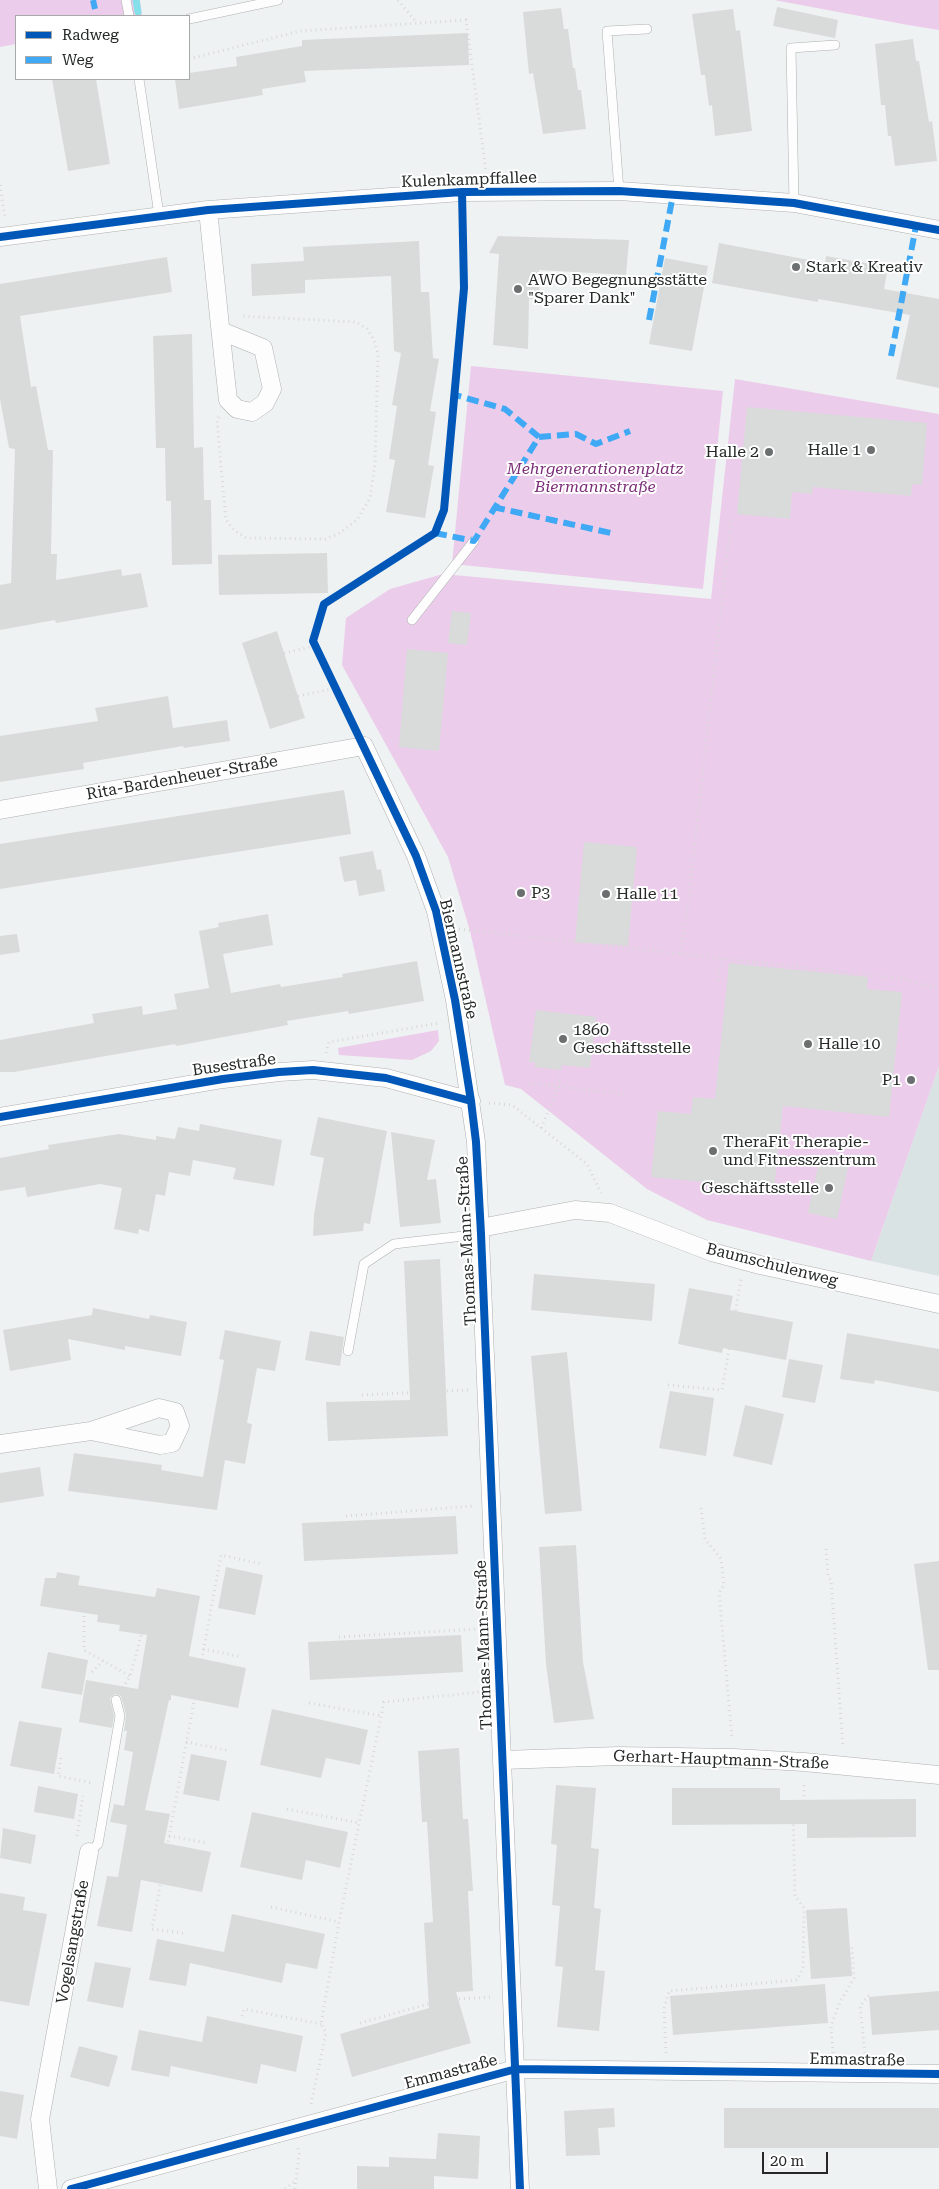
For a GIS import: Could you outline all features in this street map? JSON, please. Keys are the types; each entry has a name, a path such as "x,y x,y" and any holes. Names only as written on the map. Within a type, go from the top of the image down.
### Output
{"street":[{"name":"Kulenkampffallee","path":"4,237 208,210 489,192 619,191 794,203 939,230"},
{"path":"208,210 220,324 228,400 237,409 252,412 265,404 272,389 263,348 220,324"},
{"name":"Rita-Bardenheuer-Straße","path":"0,810 364,746"},
{"name":"Biermannstraße","path":"364,746 416,856 436,911 458,1020 471,1101"},
{"name":"Busestraße","path":"0,1117 223,1079 279,1072 321,1070 386,1078 471,1101"},
{"name":"Thomas-Mann-Straße","path":"471,1101 476,1142 520,2189"},
{"name":"Baumschulenweg","path":"480,1231 575,1210 610,1213 712,1252 760,1266 939,1304"},
{"path":"0,1444 91,1431"},
{"name":"Gerhart-Hauptmann-Straße","path":"503,1760 618,1756 734,1758 939,1775"},
{"name":"Vogelsangstraße","path":"48,2189 40,2119 89,1852"},
{"name":"Emmastraße","path":"71,2189 516,2069 939,2074"}],"lane":[{"path":"126,0 129,15"},
{"path":"190,19 278,0"},
{"path":"619,191 607,31 647,29"},
{"path":"794,203 791,48 835,45"},
{"path":"139,80 159,215"},
{"path":"412,620 474,541"},
{"path":"348,1351 364,1264 394,1244 480,1231"},
{"name":"Vogelsangstraße","path":"89,1852 98,1844 120,1716 116,1700"}],"path":[{"path":"398,0 418,23"},
{"path":"190,58 300,31 466,20 489,192"},
{"path":"0,185 4,237"},
{"path":"220,324 356,322 367,329 374,340 378,354 375,464 370,498 357,520 338,534 325,539 246,538 234,530 226,520 218,420 228,400"},
{"path":"680,954 688,904 731,520"},
{"path":"284,653 316,646"},
{"path":"298,696 336,688"},
{"path":"439,926 905,979 939,988"},
{"path":"718,980 721,958"},
{"path":"321,1070 328,1042 458,1020"},
{"path":"541,1128 559,1086 560,1072"},
{"path":"528,1083 624,1094"},
{"path":"471,1101 512,1105 587,1164 610,1213"},
{"path":"668,1385 722,1390 740,1285"},
{"path":"362,1395 487,1388"},
{"path":"346,1516 492,1505"},
{"path":"701,1508 705,1539 721,1559 724,1585 719,1593 734,1758"},
{"path":"826,1549 828,1575 832,1581 844,1766"},
{"path":"183,1933 152,1929 220,1555 262,1564"},
{"path":"84,1586 84,1650 130,1676"},
{"path":"116,1700 130,1676 150,1603"},
{"path":"139,1609 136,1628 143,1629"},
{"path":"339,1637 497,1628"},
{"path":"203,1649 242,1657"},
{"path":"92,1672 103,1661"},
{"path":"295,2189 294,2181 303,2127 312,2102 326,2033 321,2024 339,1922 384,1702 500,1690"},
{"path":"309,1702 382,1716"},
{"path":"186,1742 227,1750"},
{"path":"62,1758 58,1776 96,1783"},
{"path":"83,1796 76,1838 89,1852"},
{"path":"667,2071 664,2009 669,1992 797,1980 803,1968 804,1908 795,1896 793,1809 804,1801"},
{"path":"287,1809 359,1823"},
{"path":"169,1836 206,1843"},
{"path":"162,1845 167,1845"},
{"path":"272,1907 339,1922"},
{"path":"834,2073 831,2026 840,2002 854,1978 852,1947"},
{"path":"868,2074 860,2006 870,1994"},
{"path":"459,1998 513,1996"},
{"path":"360,2023 439,2001"},
{"path":"242,2016 244,2009 321,2024"},
{"path":"285,2189 294,2181"}],"shaded area":[{"path":"939,1066 939,1276 871,1261"}],"green space":[{"path":"0,0 140,0 142,15 15,15 15,44 0,47"},
{"path":"774,0 939,0 939,30 908,25"},
{"name":"Mehrgenerationenplatz Biermannstraße","path":"471,366 723,391 703,589 452,564"},
{"path":"735,379 939,414 939,1066 871,1261 707,1220 647,1189 521,1089 505,1085 470,931 448,857 342,665 346,618 390,589 443,574 711,599"},
{"path":"438,1030 439,1041 431,1051 412,1060 339,1055 338,1048"}],"building":[{"path":"777,7 838,20 835,38 773,26"},
{"path":"561,8 564,29 568,29 578,90 581,90 586,129 543,134 533,73 529,74 523,12"},
{"path":"733,9 736,31 740,30 752,131 715,136 712,105 709,106 705,75 701,75 692,14"},
{"path":"468,33 469,65 304,71 306,82 262,89 263,95 179,109 175,80 190,80 190,73 237,66 236,57 302,46 302,40"},
{"path":"913,39 916,61 919,61 929,122 932,121 937,161 895,166 891,136 888,136 885,105 881,105 875,44"},
{"path":"52,80 96,80 110,164 68,171"},
{"path":"498,236 629,240 626,275 539,270 540,300 529,299 528,349 493,345 499,254 489,253"},
{"path":"419,241 421,292 429,292 433,358 439,359 430,411 436,412 428,465 434,466 425,518 386,512 395,460 389,459 397,406 392,405 401,353 394,351 391,276 305,280 305,293 252,296 251,264 304,261 303,247"},
{"path":"719,243 825,263 826,256 888,267 884,289 939,299 939,388 896,379 910,315 818,299 818,302 712,283"},
{"path":"167,257 172,292 20,316 31,387 36,386 48,450 53,450 51,554 57,554 56,580 121,569 122,576 141,573 148,607 56,623 55,620 0,630 0,585 11,583 15,449 9,448 0,399 0,284"},
{"path":"665,258 708,266 692,351 649,344"},
{"path":"192,334 194,448 203,447 204,500 211,500 212,564 172,565 171,501 166,501 165,448 156,448 153,336"},
{"path":"747,407 927,423 922,485 912,484 911,496 813,487 812,494 792,492 790,519 737,514"},
{"path":"327,553 328,593 219,595 218,555"},
{"path":"452,611 471,613 467,645 448,643"},
{"path":"277,631 305,718 270,729 242,643"},
{"path":"407,649 448,653 439,751 399,747"},
{"path":"168,696 173,728 227,720 230,741 184,748 183,746 83,763 84,769 0,782 0,736 98,721 95,708"},
{"path":"344,790 351,834 0,889 0,844"},
{"name":"Halle 11","path":"584,842 637,847 628,946 575,942"},
{"path":"373,851 377,870 381,869 385,891 359,896 356,880 344,882 339,857"},
{"path":"268,914 273,945 223,954 231,993 280,984 281,987 343,977 342,974 417,961 424,1001 349,1014 348,1011 287,1021 288,1025 176,1046 175,1044 14,1072 0,1072 0,1040 94,1023 92,1014 142,1006 143,1015 177,1009 174,994 209,988 199,931 219,927 218,923"},
{"path":"17,934 20,952 0,955 0,936"},
{"name":"Halle 10","path":"729,963 868,977 867,989 902,992 889,1117 783,1106 774,1189 651,1177 658,1111 691,1114 693,1097 715,1099"},
{"name":"1860 Geschäftsstelle","path":"536,1010 596,1017 590,1068 562,1065 561,1070 535,1067 535,1062 529,1062"},
{"path":"318,1117 387,1131 370,1224 364,1223 363,1231 313,1236 314,1214 324,1158 310,1155"},
{"path":"200,1124 282,1140 274,1186 233,1179 236,1168 193,1160 190,1176 169,1172 165,1196 156,1194 149,1232 139,1229 138,1234 114,1229 122,1188 100,1184 27,1197 25,1187 0,1191 0,1158 49,1149 48,1145 119,1134 156,1140 156,1136 175,1139 178,1127 199,1131"},
{"path":"391,1132 435,1140 427,1180 436,1179 441,1223 400,1227"},
{"name":"Geschäftsstelle","path":"820,1157 849,1163 837,1219 808,1213"},
{"path":"440,1259 448,1436 328,1441 326,1402 410,1400 404,1261"},
{"path":"534,1274 655,1284 652,1321 531,1310"},
{"path":"689,1288 733,1296 730,1310 793,1322 786,1360 723,1348 722,1353 678,1344"},
{"path":"93,1308 149,1319 150,1315 187,1322 181,1356 125,1346 125,1350 68,1339 71,1360 10,1371 3,1330 92,1315"},
{"path":"225,1330 281,1341 275,1371 257,1368 247,1423 252,1424 245,1464 225,1460 217,1510 68,1491 74,1453 162,1465 161,1470 203,1477 224,1360 219,1359"},
{"path":"310,1331 344,1337 340,1366 305,1360"},
{"path":"847,1333 939,1349 939,1392 875,1380 874,1384 840,1379"},
{"path":"567,1352 582,1511 545,1514 531,1356"},
{"path":"789,1359 823,1365 815,1403 782,1397"},
{"path":"670,1391 714,1398 706,1456 659,1448"},
{"path":"745,1405 784,1414 772,1465 733,1456"},
{"path":"40,1467 44,1496 0,1503 0,1473"},
{"path":"456,1516 458,1554 304,1561 302,1523"},
{"path":"576,1545 583,1662 594,1719 554,1723 546,1664 539,1547"},
{"path":"939,1561 939,1670 928,1670 914,1564"},
{"path":"226,1567 263,1575 255,1615 218,1608"},
{"path":"57,1572 80,1576 78,1585 155,1597 157,1588 200,1596 189,1656 246,1668 238,1708 171,1695 145,1810 170,1814 164,1843 211,1852 202,1892 141,1880 132,1932 97,1926 107,1876 118,1877 127,1825 110,1822 114,1804 124,1806 133,1752 124,1750 127,1731 124,1731 126,1715 121,1696 115,1694 110,1698 114,1716 112,1728 79,1722 86,1680 138,1689 147,1635 119,1631 120,1625 97,1622 98,1615 40,1606 45,1578 56,1578"},
{"path":"461,1635 463,1672 310,1680 308,1642"},
{"path":"48,1652 88,1660 82,1695 41,1688"},
{"path":"272,1709 368,1730 360,1765 326,1758 321,1778 260,1765"},
{"path":"19,1721 62,1728 54,1774 10,1766"},
{"path":"459,1748 463,1819 468,1819 473,1891 468,1891 473,1991 456,1992 471,2043 352,2077 340,2034 429,2008 424,1923 433,1922 427,1822 422,1822 418,1751"},
{"path":"191,1754 227,1761 219,1801 183,1794"},
{"path":"556,1785 596,1788 591,1848 599,1849 594,1908 601,1909 595,1970 605,1971 599,2031 557,2027 563,1967 555,1966 560,1906 552,1905 557,1845 551,1844"},
{"path":"38,1786 78,1794 74,1819 34,1812"},
{"path":"672,1788 780,1788 780,1800 916,1799 916,1837 807,1838 807,1824 672,1825"},
{"path":"252,1812 348,1832 340,1868 306,1860 302,1880 240,1867"},
{"path":"3,1828 36,1835 31,1864 0,1858"},
{"path":"0,1893 25,1897 23,1910 47,1914 29,2006 0,2001"},
{"path":"847,1908 852,1976 811,1979 806,1910"},
{"path":"232,1914 325,1934 317,1969 286,1963 282,1983 190,1963 186,1986 149,1980 157,1939 224,1952"},
{"path":"95,1962 131,1968 123,2008 87,2001"},
{"path":"825,1984 828,2023 673,2035 670,1996"},
{"path":"939,1991 939,2030 872,2035 869,1997"},
{"path":"207,2016 303,2036 296,2072 261,2064 257,2084 171,2066 169,2077 131,2070 139,2030 202,2042"},
{"path":"79,2046 118,2056 109,2087 70,2077"},
{"path":"0,2091 24,2095 17,2139 0,2136"},
{"path":"614,2108 615,2127 598,2128 600,2155 566,2156 564,2111"},
{"path":"724,2108 939,2108 939,2148 724,2148"},
{"path":"438,2133 480,2136 478,2179 434,2176 434,2189 357,2189 357,2166 389,2167 389,2157 436,2159"}],"waterway":[{"path":"136,0 138,12"}],"marked path":[{"path":"93,0 95,9"},
{"path":"649,320 673,195"},
{"path":"891,356 916,226"},
{"path":"435,533 474,541 539,437 505,409 455,395"},
{"path":"539,437 576,434 596,444 630,431"},
{"path":"493,507 611,533"}],"cycle path":[{"path":"0,237 208,210 462,192 619,191 794,203 939,230"},
{"path":"462,192 464,288 444,510 435,533 324,604 313,641 416,856 436,911 455,1000 471,1101 476,1142 481,1234 520,2189"},
{"path":"0,1117 223,1079 313,1070 386,1078 471,1101"},
{"path":"71,2189 516,2069 939,2074"}],"place":[{"name":"Stark & Kreativ","path":"796,267"},
{"name":"AWO Begegnungsstätte \"Sparer Dank\"","path":"518,289"},
{"name":"Halle 1","path":"871,450"},
{"name":"Halle 2","path":"769,452"},
{"name":"P3","path":"521,893"},
{"name":"Halle 11","path":"606,894"},
{"name":"1860 Geschäftsstelle","path":"563,1039"},
{"name":"Halle 10","path":"808,1044"},
{"name":"P1","path":"911,1080"},
{"name":"TheraFit Therapie- und Fitnesszentrum","path":"713,1151"},
{"name":"Geschäftsstelle","path":"829,1188"}]}
